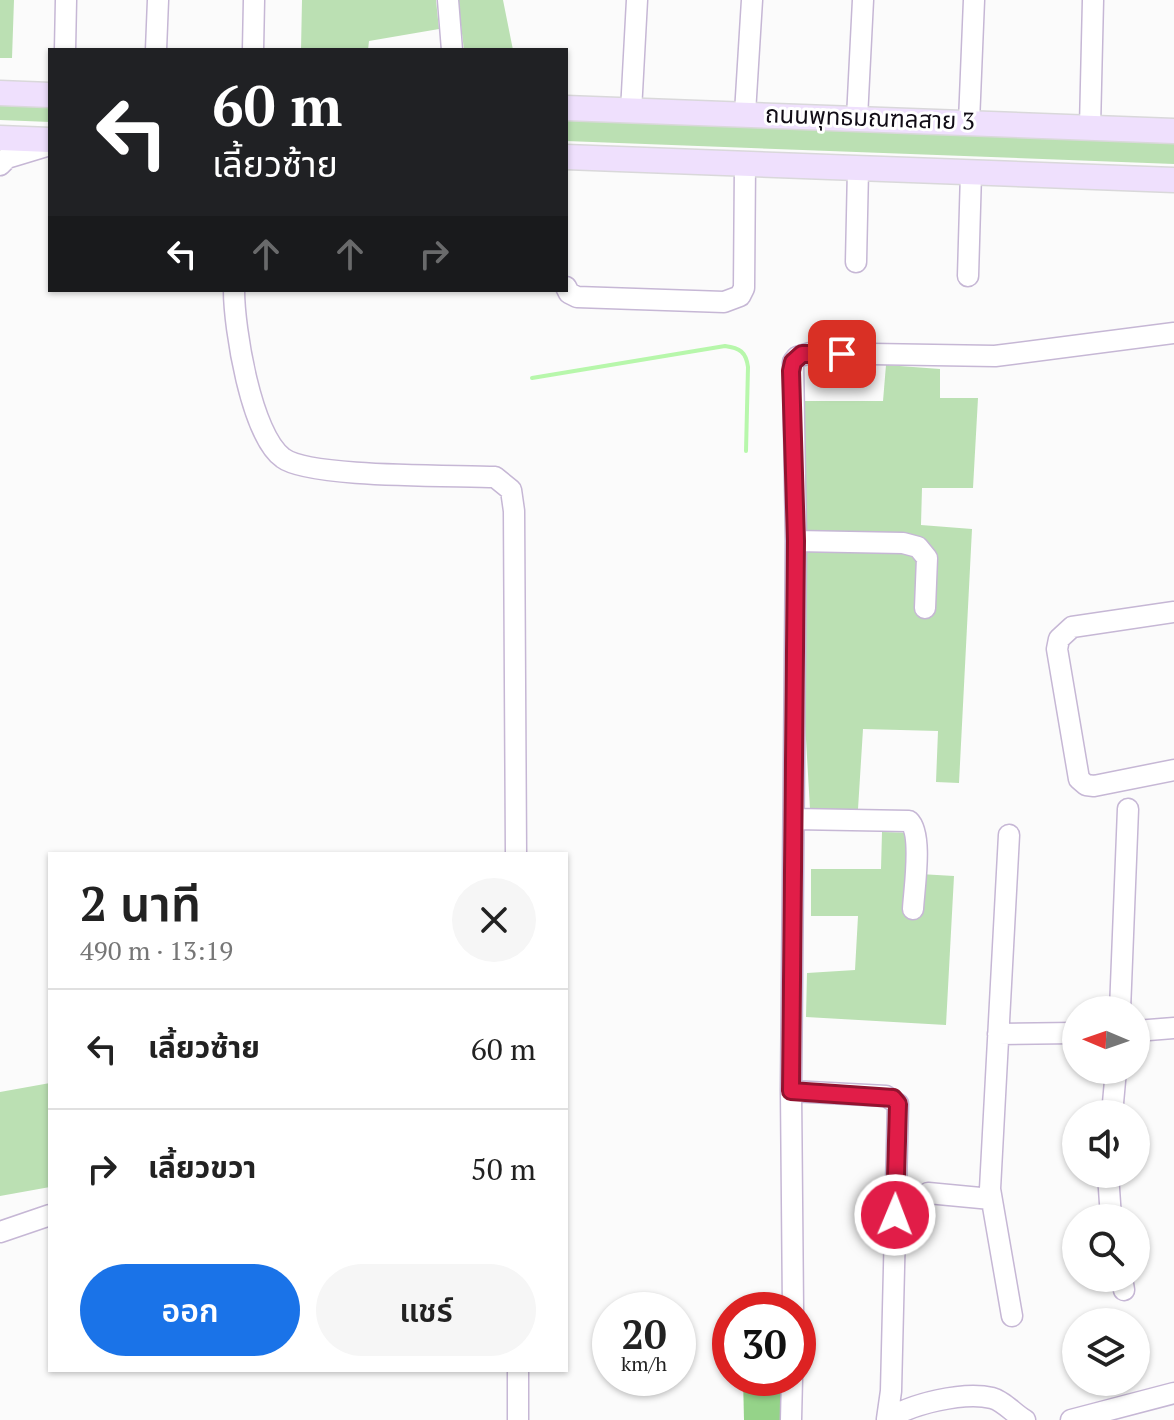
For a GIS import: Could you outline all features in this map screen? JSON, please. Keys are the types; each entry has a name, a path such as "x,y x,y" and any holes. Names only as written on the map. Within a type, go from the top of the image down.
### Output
{"main road":[{"path":"0,93 48,95"},
{"name":"ถนนพุทธมณฑลสาย 3","path":"568,108 1174,131"},
{"path":"0,138 48,143"},
{"path":"568,157 1174,180"}],"street":[{"path":"65,48 66,0"},
{"path":"156,48 158,0"},
{"path":"253,48 254,0"},
{"path":"448,0 452,48"},
{"path":"631,111 637,0"},
{"path":"745,113 752,0"},
{"path":"857,118 863,0"},
{"path":"969,122 974,0"},
{"path":"1090,127 1093,0"},
{"path":"0,165 7,158 48,144"},
{"path":"568,289 577,297 724,302 740,296 744,288 745,164"},
{"path":"856,262 858,169"},
{"path":"968,276 971,173"},
{"path":"234,292 241,360 268,440 283,458 317,470 495,477 511,490 514,527 516,852"},
{"path":"793,1292 791,1091 796,541 791,371 797,357 810,353 995,356 1174,333"},
{"path":"796,541 903,543 918,547 927,558 925,608"},
{"path":"1174,612 1072,627 1059,639 1057,649 1079,779 1086,785 1094,786 1174,770"},
{"path":"1121,996 1128,809"},
{"path":"794,819 909,821 915,826 917,839 913,909"},
{"path":"1009,835 990,1136 991,1199 1012,1316"},
{"path":"1150,1030 1174,1028"},
{"path":"998,1034 1062,1033"},
{"path":"791,1091 886,1096 898,1104 891,1391 887,1420"},
{"path":"928,1193 991,1199"},
{"path":"0,1232 48,1216"},
{"path":"518,1372 518,1420"},
{"path":"1071,1420 1174,1393"},
{"path":"791,1420 792,1396"},
{"path":"887,1420 917,1404 978,1397 1000,1402 1025,1420"}],"green space":[{"path":"0,0 14,0 12,58 0,58"},
{"path":"302,0 436,0 439,29 369,41 368,48 301,48"},
{"path":"458,0 503,0 513,48 464,48"},
{"path":"0,101 48,102 48,122 0,120"},
{"path":"568,117 1174,139 1174,164 568,141"},
{"path":"886,365 940,369 940,398 978,398 973,488 922,488 921,525 972,529 959,783 936,782 938,731 863,729 858,809 810,809 805,722 803,401 883,401"},
{"path":"882,832 920,833 920,874 954,876 946,1025 806,1017 807,973 855,970 858,916 811,916 811,869 881,869"},
{"path":"48,1083 48,1187 0,1196 0,1092"},
{"path":"743,1396 784,1396 784,1420 744,1420"}],"waterway":[{"path":"532,378 725,346 735,348 744,354 748,367 746,451"}],"route":[{"path":"842,354 802,354 793,362 791,371 796,572 791,1091 893,1098 898,1104 895,1215"}]}
